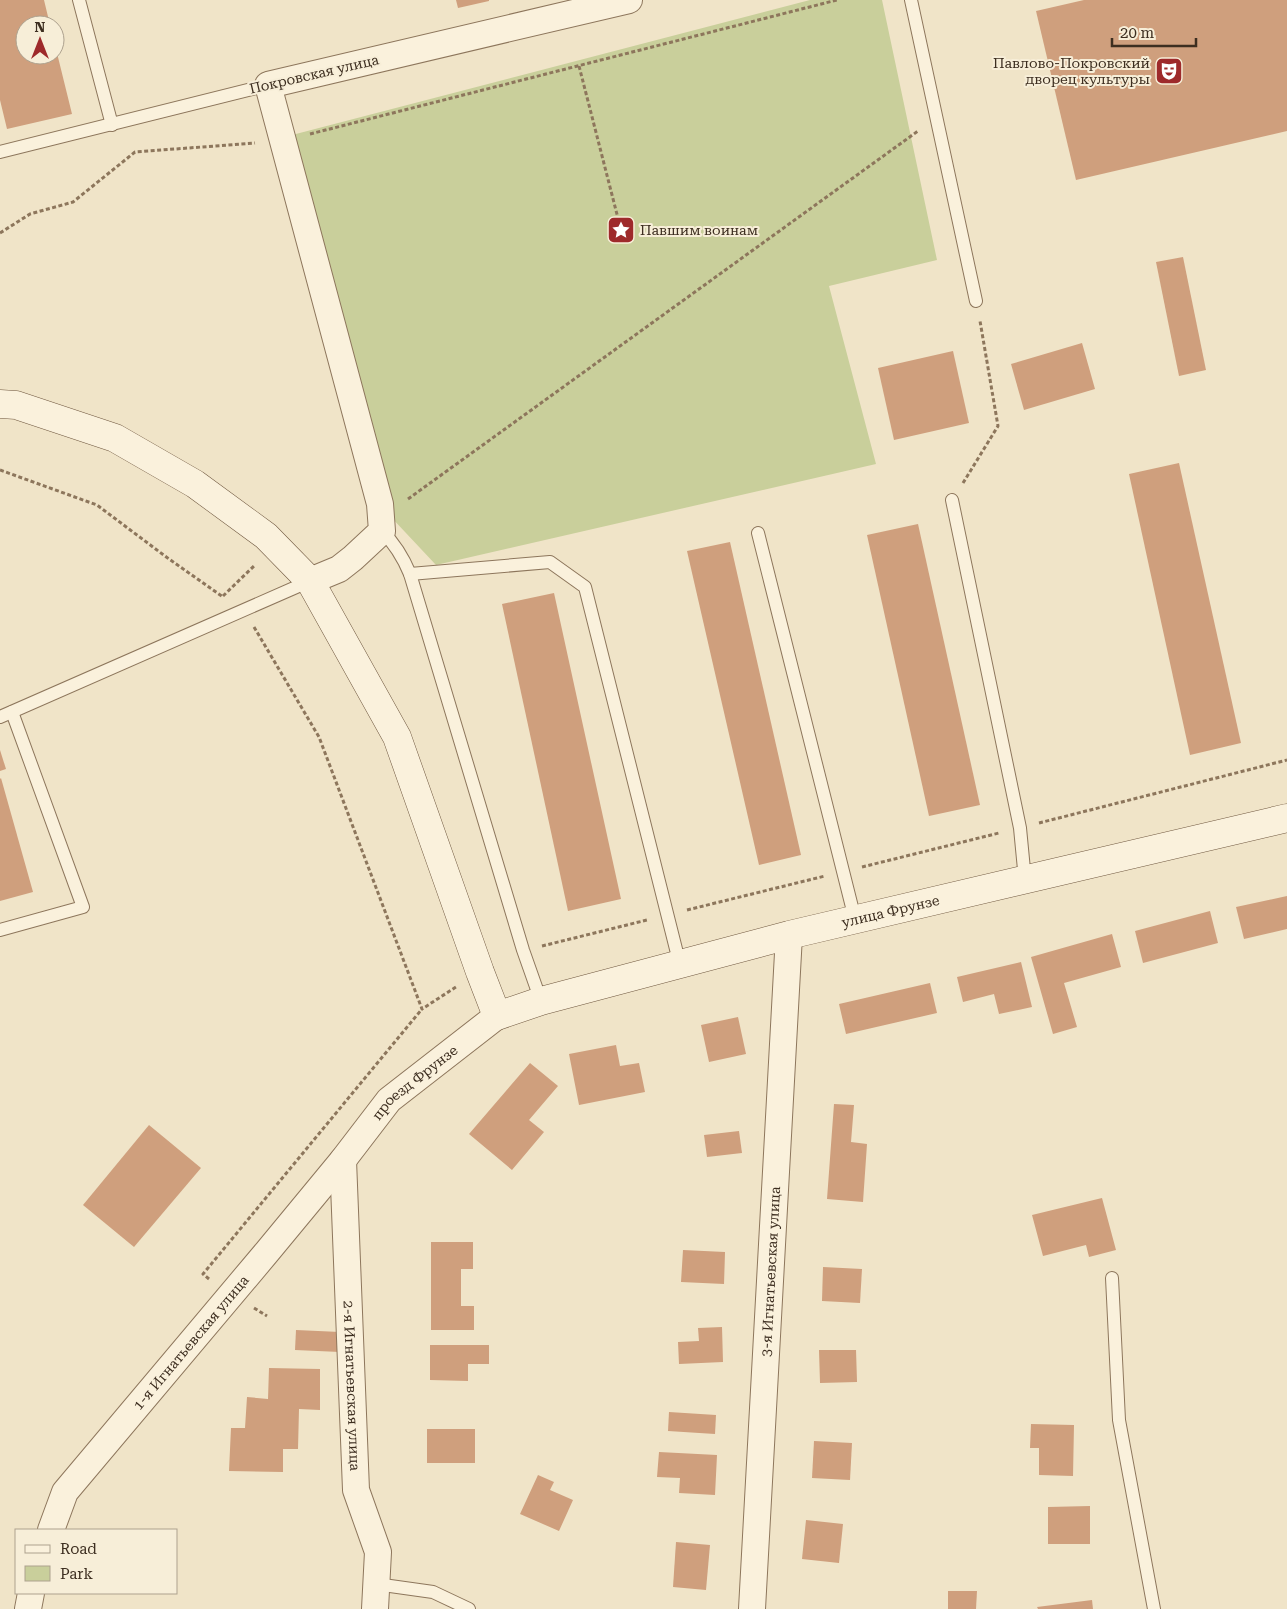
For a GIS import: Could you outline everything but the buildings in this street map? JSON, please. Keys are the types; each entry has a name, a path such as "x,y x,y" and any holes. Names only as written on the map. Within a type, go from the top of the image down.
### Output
{"main road":[{"path":"0,404 16,405 115,438 195,484 266,536 310,581 397,737 497,1016"},
{"name":"улица Фрунзе","path":"497,1016 541,1001 789,935 1287,818"}],"street":[{"name":"Покровская улица","path":"268,85 629,0"},
{"path":"268,85 380,504 382,531 340,569 310,581"},
{"name":"3-я Игнатьевская улица","path":"752,1609 789,935"},
{"name":"проезд Фрунзе","path":"343,1160 389,1100 497,1016"},
{"name":"1-я Игнатьевская улица","path":"51,1529 65,1492 240,1300 343,1160"},
{"name":"2-я Игнатьевская улица","path":"343,1160 356,1490 378,1552 375,1596"},
{"path":"28,1609 30,1594"}],"lane":[{"path":"79,0 112,125"},
{"path":"911,0 976,301"},
{"name":"Покровская улица","path":"0,152 268,85"},
{"path":"952,500 1020,828 1025,880"},
{"path":"382,531 404,558 410,574 523,950 541,1001"},
{"path":"758,533 855,920"},
{"path":"410,574 550,562 585,587 680,965"},
{"path":"0,717 310,581"},
{"path":"0,930 83,907 12,712"},
{"path":"1112,1278 1118,1420 1154,1609"},
{"path":"375,1596 433,1592 469,1609"}],"path":[{"path":"0,233 30,214 73,202 135,152 283,141 838,0"},
{"path":"578,66 620,230"},
{"path":"407,500 936,118"},
{"path":"952,500 998,426 976,301"},
{"path":"0,470 97,505 169,559 244,611 319,737 422,1009"},
{"path":"523,950 1020,828 1287,760"},
{"path":"267,1316 203,1274 422,1009 480,972"}],"green space":[{"path":"810,0 882,0 937,260 829,286 876,464 436,565 390,516 292,135"}],"place":[{"name":"Павлово-Покровский дворец культуры","path":"1169,71"},
{"name":"Павшим воинам","path":"621,230"}]}
